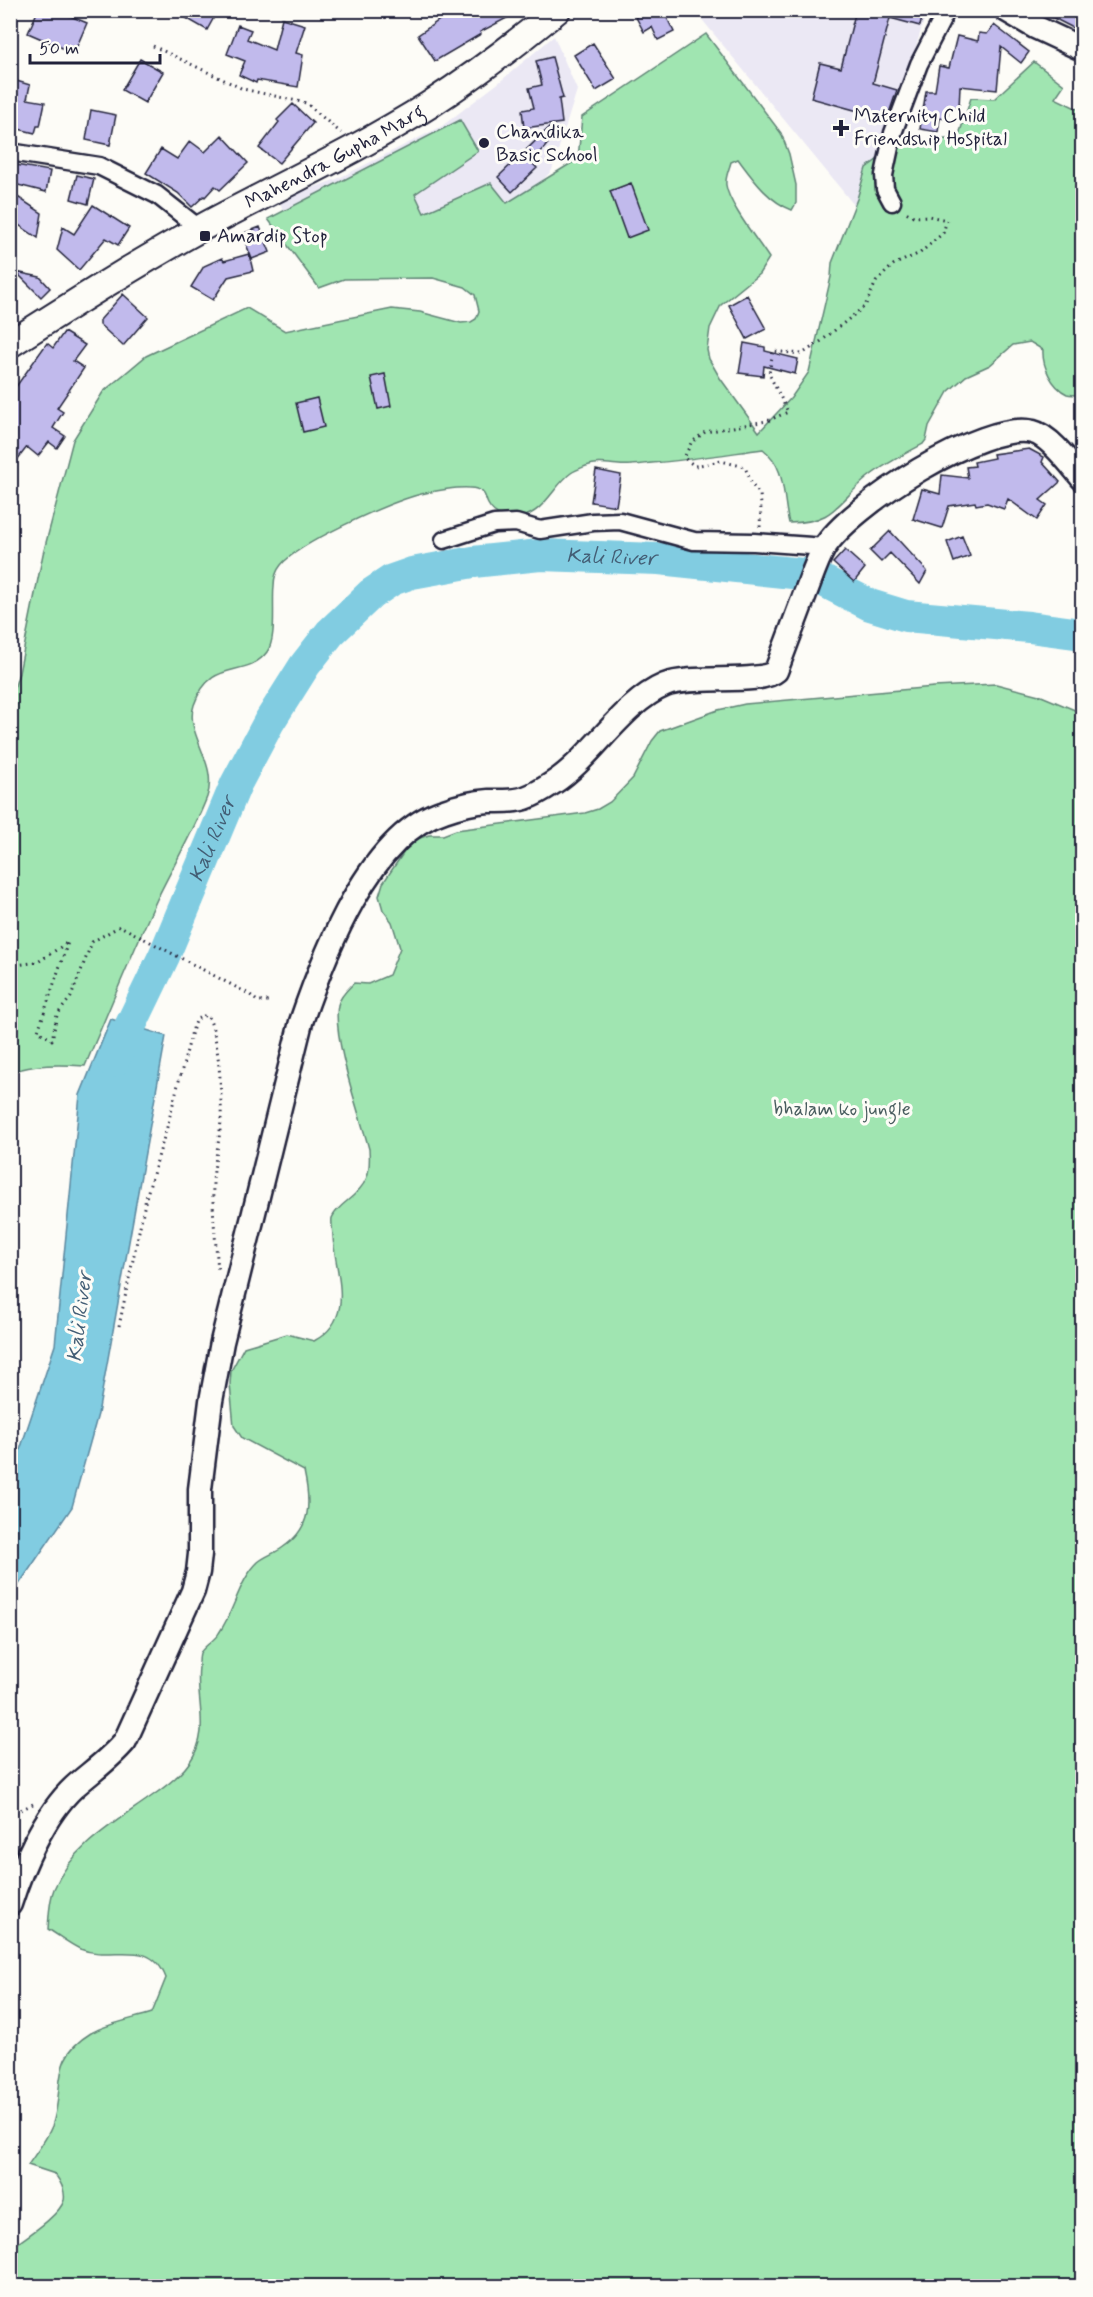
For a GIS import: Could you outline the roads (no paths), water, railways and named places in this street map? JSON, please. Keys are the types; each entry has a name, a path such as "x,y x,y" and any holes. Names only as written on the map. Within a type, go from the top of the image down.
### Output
{"main road":[{"name":"Mahendra Gupha Marg","path":"10,344 200,229 355,147 439,98 503,55 557,10"},
{"path":"1006,10 1035,27 1083,49"},
{"path":"10,1904 51,1814 74,1787 115,1753 125,1741 193,1591 200,1554 200,1489 203,1457 222,1342 301,1023 316,979 352,900 380,860 417,824 442,811 486,802 525,798 544,789 562,777 638,702 655,690 669,684 688,681 766,678 776,671 820,557 841,529 886,492 964,446 990,435 1007,431 1035,432 1048,441 1083,478"}],"street":[{"path":"892,202 885,189 884,175 893,133 919,64 947,10"},
{"path":"10,152 99,166 157,195 200,229"},
{"path":"444,540 500,523 516,523 540,530 593,522 620,521 694,541 754,542 820,557"}],"water":[{"path":"111,1019 166,1036 98,1414 72,1507 11,1596 11,1471 14,1468 55,1345 80,1095"}],"waterway":[{"name":"Kali River","path":"113,1062 164,956 236,784 269,722 305,665 330,633 371,594 392,580 412,573 473,562 540,555 659,559 812,575 870,605 906,616 1082,634"}],"place":[{"name":"Maternity Child Friendship Hospital","path":"841,128"},
{"name":"Chandika Basic School","path":"484,143"},
{"name":"Amardip Stop","path":"205,236"}],"park label":[{"name":"bhalam ko jungle","path":"842,1109"}]}
